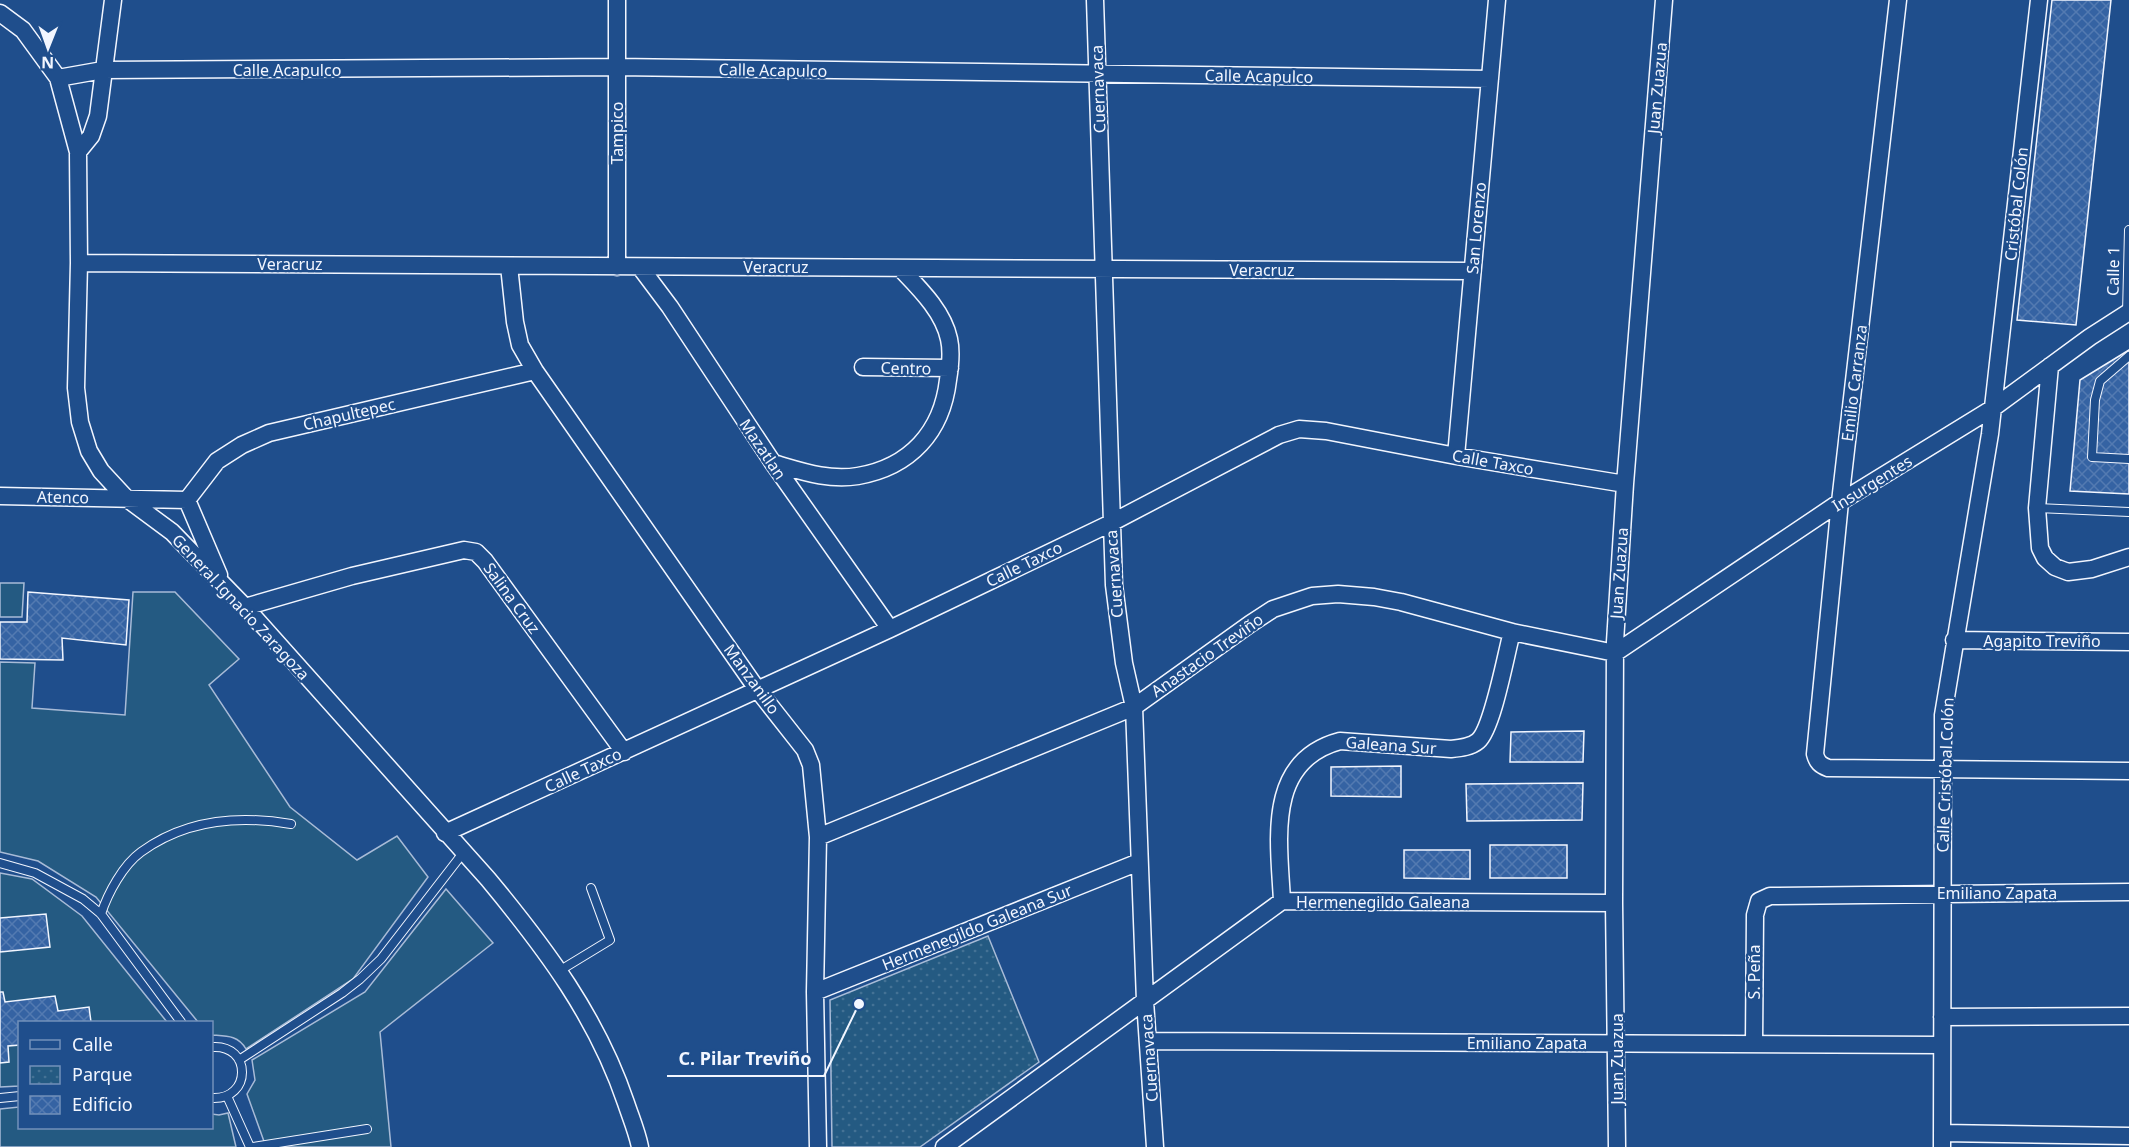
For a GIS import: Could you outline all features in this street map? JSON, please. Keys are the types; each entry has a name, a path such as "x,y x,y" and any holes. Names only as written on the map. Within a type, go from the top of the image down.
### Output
{"street":[{"path":"78,152 96,126 112,0"},
{"name":"Tampico","path":"617,0 617,267"},
{"name":"Cuernavaca","path":"1095,0 1111,523 1117,618 1134,707 1145,1001 1155,1147"},
{"name":"San Lorenzo","path":"1456,456 1497,0"},
{"name":"Juan Zuazua","path":"1617,1147 1618,1043 1614,903 1615,653 1625,484 1664,0"},
{"name":"Emilio Carranza","path":"1898,0 1840,502 1815,754 1821,765 1828,768 1943,770"},
{"name":"Cristóbal Colón","path":"1993,408 2039,0"},
{"path":"0,13 23,30 58,78"},
{"name":"Calle Acapulco","path":"58,78 103,70 617,67 1490,79"},
{"name":"General Ignacio Zaragoza","path":"58,78 78,152 79,262 76,388 80,422 89,450 101,471 126,498 172,532 245,607 517,915 585,1010 607,1053 640,1147"},
{"name":"Veracruz","path":"79,262 1472,271"},
{"name":"Manzanillo","path":"509,266 520,345 535,371 757,689 805,750 811,765 818,837 815,992 818,1147"},
{"name":"Mazatlan","path":"640,267 670,307 772,463 890,629"},
{"path":"772,463 828,478 857,476 885,470 913,452 937,423 947,393 950,368 949,339 938,313 900,268"},
{"name":"Insurgentes","path":"1615,653 1840,502 1993,408 2090,337 2128,313"},
{"path":"2050,366 2037,508 2040,548 2045,558 2055,567 2068,572 2080,572 2129,557"},
{"name":"Centro","path":"862,367 950,368"},
{"name":"Chapultepec","path":"187,500 217,461 242,445 269,433 535,371"},
{"name":"Calle Cristóbal Colón","path":"1942,1140 1943,715 1993,408"},
{"name":"Calle Taxco","path":"445,833 890,629 1111,523 1292,430 1326,431 1456,456 1625,484"},
{"name":"Atenco","path":"0,496 126,498"},
{"path":"126,498 187,500 223,585"},
{"name":"Salina Cruz","path":"245,607 352,576 464,550 476,552 485,561 624,752"},
{"name":"Anastacio Treviño","path":"818,837 1134,707 1273,609 1312,596 1356,594 1401,602 1512,632 1615,653"},
{"name":"Galeana Sur","path":"1282,901 1279,838 1281,805 1287,783 1300,764 1326,745 1340,741 1451,749 1462,748 1477,742 1482,737 1489,721 1512,632"},
{"name":"Agapito Treviño","path":"1954,640 2129,642"},
{"path":"1943,770 2129,771"},
{"name":"Hermenegildo Galeana Sur","path":"815,992 1139,862"},
{"name":"Emiliano Zapata","path":"1759,901 1770,896 2129,892"},
{"name":"Hermenegildo Galeana","path":"944,1147 1282,901 1614,903"},
{"name":"S. Peña","path":"1754,1044 1755,915 1759,901"},
{"path":"1942,1017 2129,1016"},
{"name":"Emiliano Zapata","path":"1148,1041 1942,1045"},
{"path":"971,1127 971,1147"},
{"path":"1942,1140 2129,1136"}],"lane":[{"name":"Calle 1","path":"2128,313 2129,230"},
{"path":"2129,356 2100,381 2095,400 2092,457 2129,459"},
{"path":"2037,508 2129,512"},
{"path":"101,914 118,878 139,853 179,830 220,820 260,819 291,824"},
{"path":"239,1060 360,979 381,959 463,853"},
{"path":"0,862 35,873 83,899 101,914 180,1021"},
{"path":"559,971 610,940 591,888"},
{"path":"213,1047 227,1049 234,1053 239,1060 242,1076 234,1091 227,1096 213,1098"},
{"path":"0,1098 18,1096"},
{"path":"227,1096 251,1147 367,1129"}],"green space":[{"path":"0,583 24,583 22,617 0,617"},
{"path":"133,592 175,592 239,659 209,685 290,807 357,860 397,836 428,877 353,979 246,1049 235,1039 213,1035 213,1021 197,1021 96,897 38,861 0,852 0,662 35,663 32,708 125,715"},
{"path":"0,873 32,879 82,916 166,1021 18,1021 18,1086 0,1087"},
{"path":"446,889 493,943 380,1032 391,1147 266,1147 247,1094 255,1080 252,1060 365,992"},
{"path":"988,936 1039,1062 920,1147 832,1147 830,1000"},
{"path":"18,1107 18,1129 213,1129 213,1114 228,1113 236,1147 0,1147 0,1109"}],"building":[{"path":"2052,0 2111,0 2076,325 2017,320"},
{"path":"2129,350 2129,494 2070,491 2080,380"},
{"path":"28,592 129,600 126,645 62,638 63,660 0,659 0,622 27,622"},
{"path":"1584,731 1583,762 1510,762 1511,732"},
{"path":"1401,766 1401,797 1331,796 1331,767"},
{"path":"1583,783 1582,820 1467,821 1466,784"},
{"path":"1490,845 1567,845 1567,878 1490,878"},
{"path":"1404,850 1470,850 1470,879 1404,878"},
{"path":"46,914 50,947 0,952 0,918"},
{"path":"0,992 3,992 5,1002 55,996 58,1011 89,1007 91,1021 18,1021 18,1045 8,1046 9,1062 0,1063"}],"place":[{"name":"C. Pilar Treviño","path":"859,1004"}]}
